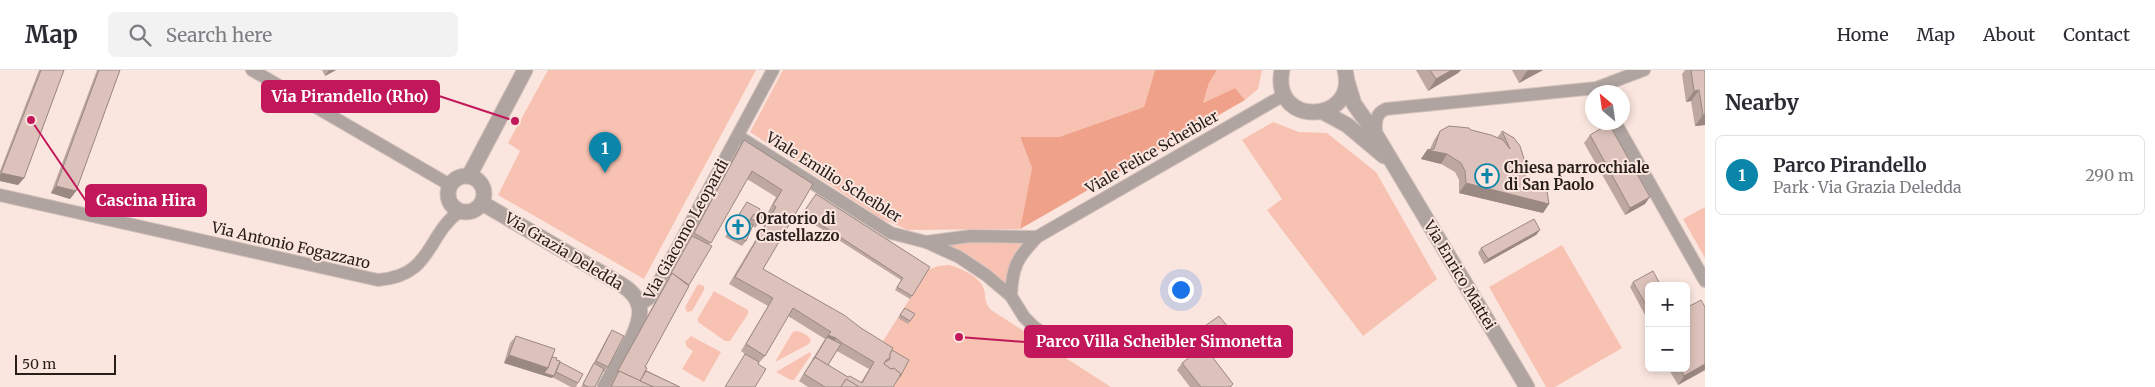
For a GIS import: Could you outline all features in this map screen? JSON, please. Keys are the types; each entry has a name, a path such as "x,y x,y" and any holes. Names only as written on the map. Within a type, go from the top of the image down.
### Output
{"street":[{"path":"252,70 450,185"},
{"path":"469,176 526,70"},
{"name":"Via Giacomo Leopardi","path":"605,387 635,332 640,318 639,306 650,298 774,70"},
{"path":"1282,70 1281,86 1288,101 1300,110 1316,114 1323,112 1340,100 1346,76"},
{"path":"1609,85 1644,70"},
{"name":"Via Enrico Mattei","path":"1346,76 1354,104 1376,135 1527,387"},
{"path":"1376,135 1376,118 1381,111 1386,109 1585,91"},
{"name":"Viale Felice Scheibler","path":"1011,296 1015,267 1020,254 1037,238 1284,95"},
{"name":"Via Enrico Mattei","path":"1323,112 1347,125 1393,164"},
{"path":"1620,130 1705,281"},
{"name":"Viale Emilio Scheibler","path":"738,136 891,233 926,242 959,257 986,275 1011,296 1024,317 1034,327 1049,337 1059,340"},
{"path":"469,176 475,178 483,186 484,198 482,203 472,210 460,211 455,208 449,197 450,185 458,177 469,176"},
{"name":"Via Antonio Fogazzaro","path":"0,195 378,280 399,276 418,264 427,255 447,224 460,211"},
{"name":"Via Grazia Deledda","path":"482,203 622,285 632,294 639,306"},
{"path":"926,242 972,236 1037,238"}],"shaded area":[{"path":"548,70 756,70 644,279 498,195 520,151 508,143"},
{"path":"783,70 1155,70 1144,107 1059,137 1020,138 1032,168 1020,229 908,230 882,219 750,132"},
{"path":"1155,70 1217,70 1209,83 1203,103 1235,88 1245,100 1020,229 1032,168 1020,137 1059,137 1144,107"},
{"path":"1217,70 1262,70 1258,89 1245,100 1235,88 1203,103 1209,83"},
{"path":"1273,122 1299,132 1327,133 1376,172 1437,279 1363,336 1267,210 1282,199 1242,140"},
{"path":"1705,207 1705,258 1683,219"},
{"path":"1023,241 1009,266 1008,290 941,243"},
{"path":"1562,245 1622,348 1555,387 1546,387 1489,287"},
{"path":"949,265 974,276 981,283 986,301 991,310 1111,387 892,387 897,382 878,349 928,270 938,266"},
{"path":"698,284 704,286 704,290 692,311 687,312 685,307"},
{"path":"714,291 748,310 748,314 730,341 725,341 698,322 698,318"},
{"path":"795,331 808,336 811,340 809,344 775,362 792,333"},
{"path":"691,336 721,352 704,382 682,369 693,351 687,347 685,342"},
{"path":"810,352 811,355 794,380 776,372"}],"building":[{"path":"41,70 64,70 24,178 1,173"},
{"path":"99,70 120,70 76,191 56,186"},
{"path":"1430,70 1452,70 1436,79"},
{"path":"1691,70 1705,70 1705,114 1703,115 1699,90 1694,91"},
{"name":"Chiesa parrocchiale di San Paolo","path":"1449,126 1469,128 1491,135 1503,140 1510,149 1502,131 1514,138 1520,146 1525,162 1525,177 1531,185 1540,186 1546,184 1549,204 1466,183 1465,171 1461,163 1447,154 1427,150 1434,149 1440,131"},
{"path":"1599,130 1612,130 1650,197 1630,208 1590,135"},
{"path":"744,140 813,184 763,269 844,315 893,348 890,358 884,364 891,369 894,368 901,374 893,387 858,387 846,379 841,387 825,387 804,374 815,357 848,377 850,376 862,383 874,362 828,335 831,332 793,308 765,356 746,344 773,298 735,277 776,207 773,205 782,190 752,171 711,243 694,233"},
{"path":"816,194 930,267 912,296 897,287 903,278 803,213"},
{"name":"Oratorio di Castellazzo","path":"747,202 760,209 759,212 763,214 759,223 756,221 758,217 754,214 751,218 749,223 753,225 746,241 728,232"},
{"path":"754,214 758,217 756,221 751,219"},
{"path":"1534,219 1540,230 1488,259 1481,248"},
{"path":"692,236 712,246 689,285 672,273 670,275"},
{"path":"1653,271 1659,282 1645,282 1645,303 1633,282"},
{"path":"672,273 689,286 645,367 647,368 640,381 619,371 617,372"},
{"path":"1701,300 1705,307 1705,364 1684,376 1682,372 1690,372 1690,306"},
{"path":"905,308 915,314 910,321 900,315"},
{"path":"1219,316 1228,327 1207,343 1198,331"},
{"path":"612,330 624,336 608,367 596,361"},
{"path":"516,336 555,349 548,368 509,355"},
{"path":"827,337 841,344 828,365 815,357"},
{"path":"1204,346 1233,384 1230,387 1201,387 1182,363"},
{"path":"892,350 909,360 900,377 901,374 894,368 891,369 884,364 889,360"},
{"path":"745,354 759,362 758,364 766,369 755,387 725,387"},
{"path":"552,357 560,361 554,376 544,373"},
{"path":"560,362 583,374 578,383 556,372"},
{"path":"594,363 604,369 595,387 588,387 583,384"},
{"path":"619,371 654,387 611,387"},
{"path":"646,371 680,387 654,387 640,381"},
{"path":"846,379 858,386 858,387 841,387"}],"place":[{"name":"Cascina Hira","path":"31,120"},
{"name":"Via Pirandello (Rho)","path":"515,121"},
{"name":"Parco Pirandello","path":"605,173"},
{"name":"Chiesa parrocchiale di San Paolo","path":"1487,176"},
{"name":"Oratorio di Castellazzo","path":"738,227"},
{"name":"Parco Villa Scheibler Simonetta","path":"959,337"}]}
